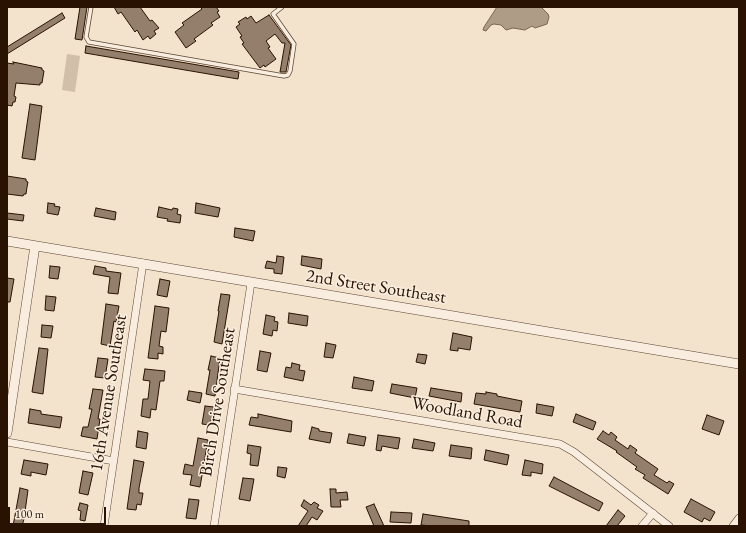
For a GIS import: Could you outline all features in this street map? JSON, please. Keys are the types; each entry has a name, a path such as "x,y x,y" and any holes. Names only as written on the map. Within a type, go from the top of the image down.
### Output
{"street":[{"name":"2nd Street Southeast","path":"7,241 739,364"},
{"path":"7,433 34,246"},
{"name":"16th Avenue Southeast","path":"104,526 143,264"},
{"name":"Birch Drive Southeast","path":"214,526 251,283"},
{"name":"Woodland Road","path":"234,389 560,444 574,452 669,526"},
{"path":"7,442 114,461"},
{"path":"642,526 652,513"},
{"path":"733,526 739,518"}],"lane":[{"path":"91,7 86,37 89,42 284,76 288,75 290,71 294,44 273,14 282,7"}],"shaded area":[{"path":"497,7 541,7 549,17 547,24 535,28 532,26 525,30 513,28 506,30 501,25 494,24 491,25 486,31 483,30"},
{"path":"67,54 80,56 75,92 62,90"}],"building":[{"path":"80,7 87,7 82,40 75,39"},
{"path":"114,7 140,7 150,21 152,20 159,28 154,31 156,34 150,39 148,36 143,40 137,30 135,32 121,12 118,14"},
{"path":"200,7 216,7 219,11 217,12 220,17 211,23 213,25 194,39 196,41 186,48 175,32 184,25 182,23 202,9"},
{"path":"62,13 65,18 7,54 7,47"},
{"path":"269,15 291,45 286,72 280,72 285,43 282,43 275,34 266,41 270,47 268,48 276,59 265,67 264,65 260,68 242,44 244,43 240,37 242,36 236,27 240,24 238,22 246,17 247,19 251,16 256,23"},
{"path":"86,46 239,72 238,79 85,53"},
{"path":"13,62 42,68 44,71 42,83 40,83 40,85 16,83 14,96 16,97 12,106 7,105 7,63 14,64"},
{"path":"30,104 42,106 35,160 22,158"},
{"path":"7,176 26,179 28,182 26,194 23,196 7,194"},
{"path":"48,203 55,204 54,206 60,207 58,215 47,213"},
{"path":"196,203 220,208 218,217 195,213"},
{"path":"159,207 172,210 173,208 178,209 177,214 181,215 180,223 167,221 168,219 157,217"},
{"path":"96,208 116,212 115,220 94,216"},
{"path":"7,213 24,215 23,221 7,219"},
{"path":"235,228 255,231 253,241 234,237"},
{"path":"277,256 284,257 282,274 274,273 274,269 265,268 267,261 276,263"},
{"path":"302,256 322,259 321,269 301,265"},
{"path":"50,266 60,267 58,279 49,278"},
{"path":"95,266 106,268 106,271 121,273 118,294 108,293 110,277 93,274"},
{"path":"7,278 14,279 10,302 7,302"},
{"path":"160,279 170,281 167,297 157,295"},
{"path":"221,294 230,295 222,344 214,342"},
{"path":"46,296 56,297 54,311 45,310"},
{"path":"106,304 119,306 116,322 114,321 110,346 101,344"},
{"path":"155,306 169,308 166,332 161,331 159,346 163,347 163,354 158,353 158,359 148,358"},
{"path":"289,313 308,316 307,326 288,323"},
{"path":"266,315 275,317 274,321 278,322 277,331 273,330 272,336 263,334"},
{"path":"42,325 53,326 51,338 41,337"},
{"path":"453,333 472,337 470,350 458,348 458,351 450,350"},
{"path":"326,343 336,345 333,358 324,357"},
{"path":"39,348 48,349 43,394 32,392"},
{"path":"260,351 271,353 267,372 257,370"},
{"path":"418,354 427,355 425,364 416,362"},
{"path":"211,356 220,358 215,396 206,394"},
{"path":"98,358 108,359 105,378 95,377"},
{"path":"292,363 300,365 299,370 305,371 303,381 284,377 286,367 291,368"},
{"path":"145,369 165,371 164,381 160,381 156,410 151,409 150,418 141,416 143,399 148,399 150,381 143,380"},
{"path":"354,377 374,381 372,391 352,388"},
{"path":"392,384 417,388 415,398 390,393"},
{"path":"431,388 462,393 461,402 429,396"},
{"path":"93,389 103,390 98,419 100,419 97,439 81,436 83,427 88,427 92,409 89,409"},
{"path":"189,391 202,393 200,403 187,400"},
{"path":"486,392 497,394 497,396 522,401 520,412 474,404 476,393 486,394"},
{"path":"537,404 554,407 552,416 536,413"},
{"path":"205,406 214,407 210,425 202,424"},
{"path":"30,409 41,411 41,414 62,417 60,428 28,423"},
{"path":"258,414 292,421 291,432 249,425 251,417 258,418"},
{"path":"576,414 596,422 593,430 573,422"},
{"path":"707,415 724,421 719,435 702,429"},
{"path":"312,427 319,429 319,431 332,433 330,443 309,439"},
{"path":"138,431 148,433 146,449 136,447"},
{"path":"603,431 609,435 611,432 617,437 615,440 628,449 630,445 637,450 635,453 658,469 654,475 667,483 669,481 674,484 668,494 643,478 645,475 635,469 637,467 616,452 617,451 597,439"},
{"path":"349,434 366,437 364,446 347,443"},
{"path":"378,435 400,438 398,449 382,446 381,451 376,450"},
{"path":"198,438 208,440 200,487 190,485 192,475 183,474 185,464 193,466"},
{"path":"414,439 435,443 433,451 412,448"},
{"path":"248,445 261,447 258,466 250,465 251,454 247,453"},
{"path":"451,445 472,448 471,459 449,456"},
{"path":"486,450 509,455 507,465 484,460"},
{"path":"24,460 48,464 46,475 31,472 31,476 21,474"},
{"path":"134,460 144,462 139,488 139,493 143,493 141,505 137,504 136,510 127,509"},
{"path":"525,460 543,464 542,474 531,472 531,476 522,475"},
{"path":"278,467 287,468 285,478 277,476"},
{"path":"83,471 93,473 88,495 79,493"},
{"path":"554,477 603,503 599,511 549,486"},
{"path":"243,478 254,479 250,501 239,499"},
{"path":"20,488 28,490 24,519 22,526 13,526"},
{"path":"330,489 336,489 336,493 347,492 348,500 340,500 341,507 331,507"},
{"path":"189,499 199,500 196,519 186,518"},
{"path":"691,499 715,512 710,521 704,518 702,522 684,512"},
{"path":"304,500 311,505 314,502 319,505 317,508 323,511 317,520 312,517 306,526 298,526 308,511 301,506"},
{"path":"80,503 88,505 85,521 80,520 81,511 78,510"},
{"path":"374,504 384,526 374,526 366,507"},
{"path":"618,510 625,516 617,526 606,526"},
{"path":"391,512 412,513 411,523 390,522"},
{"path":"423,514 469,521 469,526 421,525"}]}
